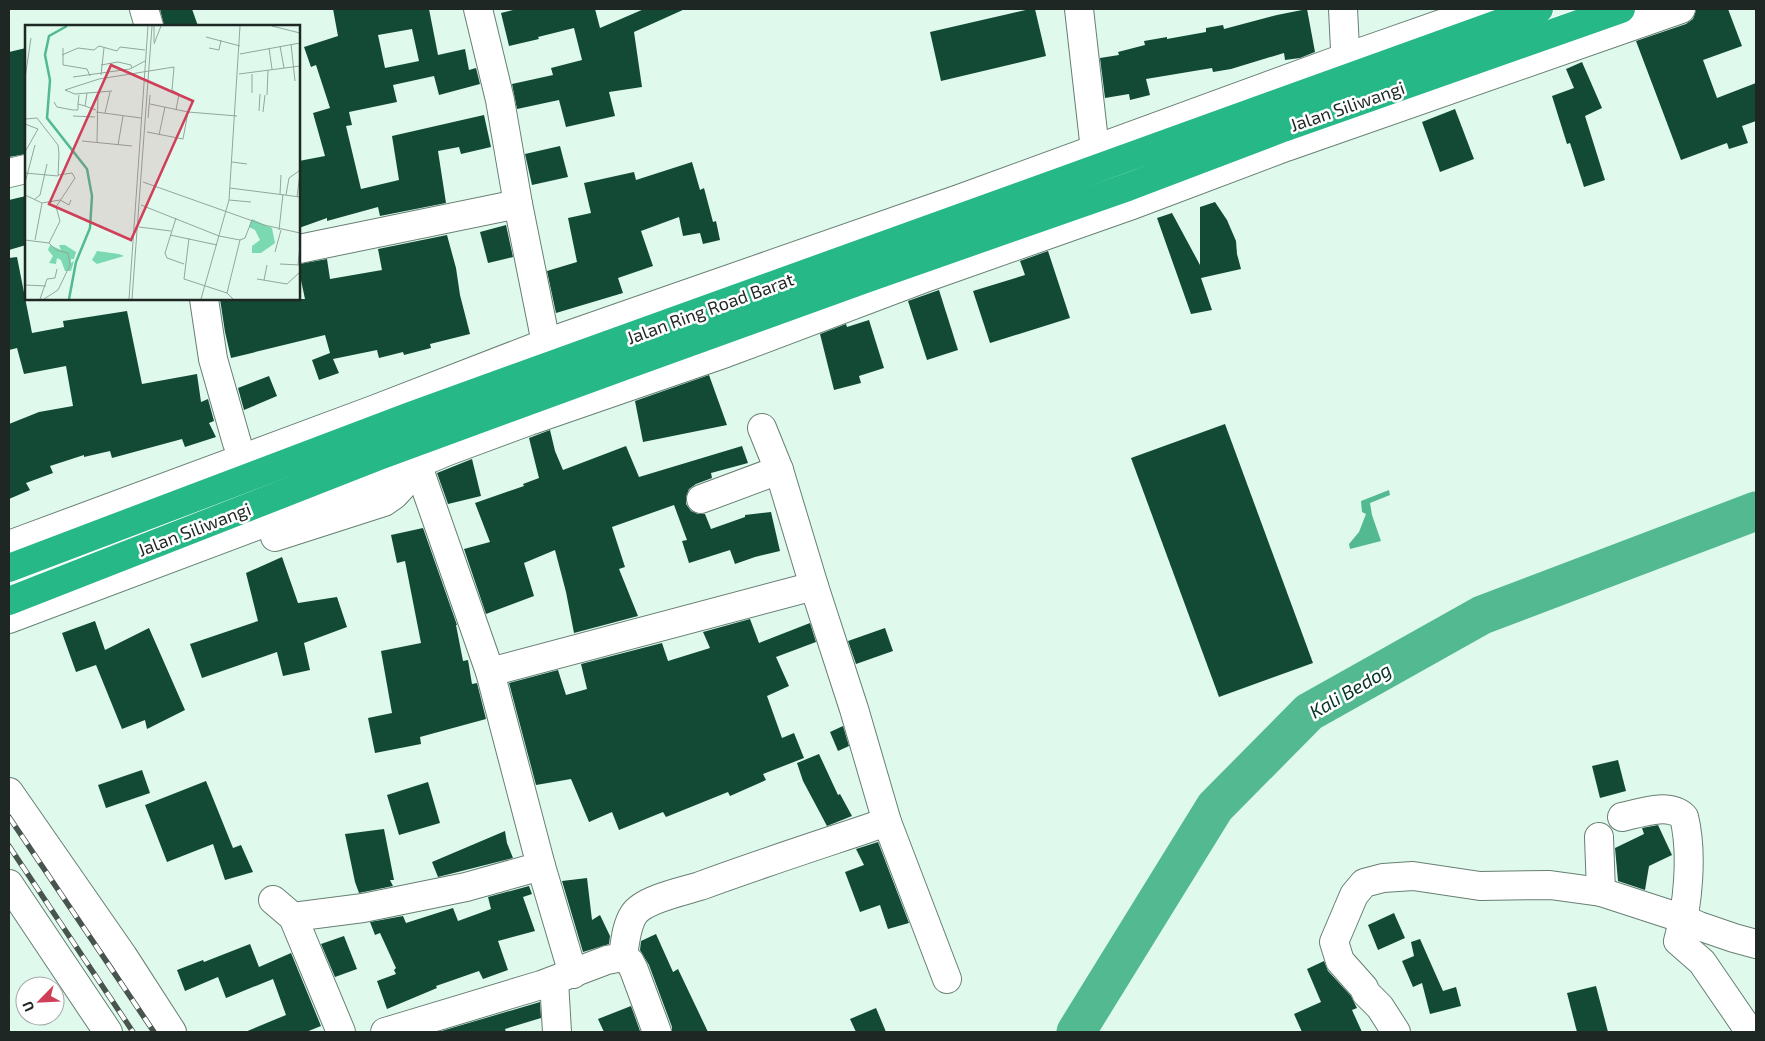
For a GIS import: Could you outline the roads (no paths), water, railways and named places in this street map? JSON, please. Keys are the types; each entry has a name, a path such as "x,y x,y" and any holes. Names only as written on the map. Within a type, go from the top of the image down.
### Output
{"highway":[{"name":"Jalan Siliwangi","path":"1062,182 1237,107 1539,9"},
{"name":"Jalan Siliwangi","path":"1073,206 1283,128 1621,9"},
{"path":"871,288 1073,206 1062,182"},
{"name":"Jalan Ring Road Barat","path":"358,436 406,408 1062,182"},
{"name":"Jalan Siliwangi","path":"9,568 358,436"},
{"path":"383,467 422,457"},
{"name":"Jalan Siliwangi","path":"9,601 383,467"}],"street":[{"path":"144,9 149,25"},
{"path":"478,9 500,100 518,204 546,343"},
{"path":"1079,9 1095,150"},
{"path":"1343,9 1347,57"},
{"path":"9,545 373,410 406,408 546,343 940,206 1075,156 1237,107 1347,57 1484,9"},
{"path":"9,628 151,577 384,502 394,495 422,457 726,353 871,288 1286,147 1681,9"},
{"path":"9,173 25,169"},
{"path":"300,249 518,204"},
{"path":"204,300 214,359 237,443"},
{"path":"9,530 354,399 382,396 406,408"},
{"path":"762,428 779,470 888,822 947,978"},
{"path":"422,457 490,672 541,866 564,977 557,1032"},
{"path":"9,618 383,467"},
{"path":"701,499 779,470"},
{"path":"490,672 814,586"},
{"path":"9,792 123,956 172,1032"},
{"path":"1622,817 1654,810 1673,810 1684,817 1688,874 1681,930"},
{"path":"624,958 627,933 635,913 643,906 740,870 888,822"},
{"path":"1598,838 1601,892"},
{"path":"341,1032 283,908 363,908 466,887 541,866"},
{"path":"1396,1032 1380,1007 1340,961 1334,942 1354,895 1364,883 1383,878 1413,876 1480,886 1550,885 1601,892 1681,930 1750,1032"},
{"path":"9,884 108,1032"},
{"path":"1681,930 1699,926 1756,944"},
{"path":"385,1032 564,977 607,960 624,958 630,962 634,970 657,1032"}],"waterway":[{"name":"Kali Bedog","path":"1076,1032 1215,807 1309,712 1482,615 1756,511"}],"railway":[{"path":"9,817 154,1032"},
{"path":"9,846 133,1032"}]}
